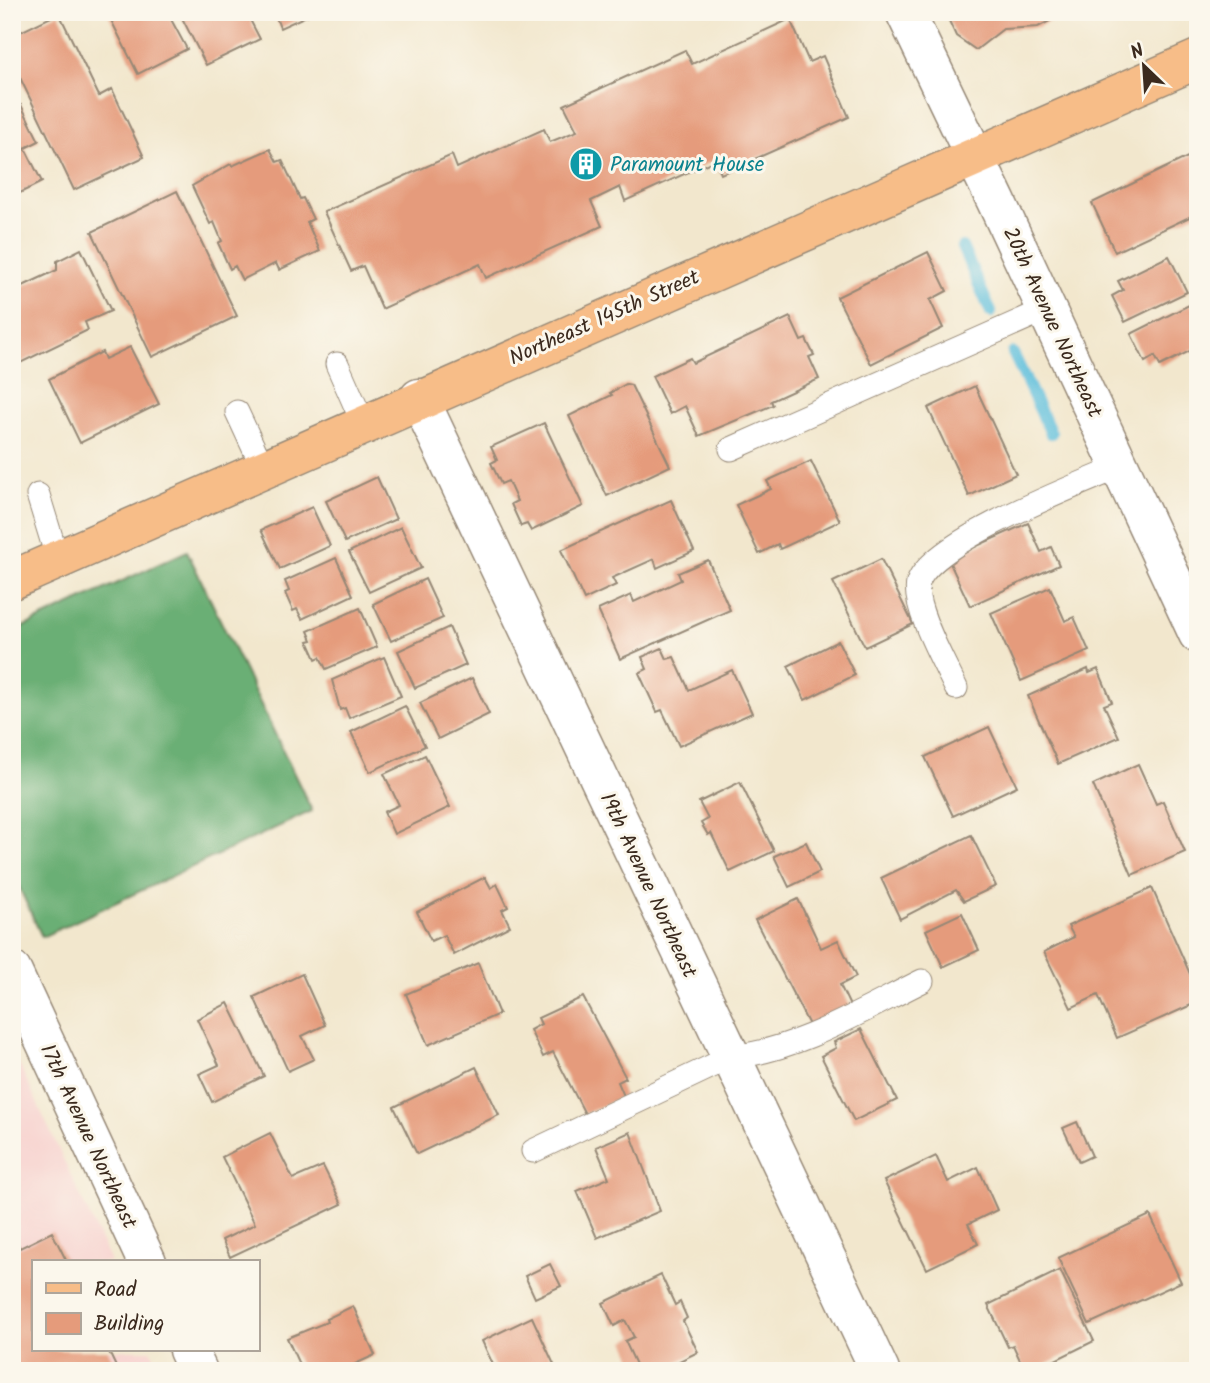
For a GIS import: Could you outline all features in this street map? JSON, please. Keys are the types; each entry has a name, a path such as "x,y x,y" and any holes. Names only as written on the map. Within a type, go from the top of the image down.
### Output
{"main road":[{"name":"Northeast 145th Street","path":"12,580 419,398 1198,59"}],"street":[{"name":"20th Avenue Northeast","path":"905,12 975,155 1198,634"},
{"name":"19th Avenue Northeast","path":"419,398 880,1371"},
{"name":"17th Avenue Northeast","path":"12,971 147,1260"},
{"path":"189,1352 198,1371"}],"lane":[{"path":"731,449 1046,309"},
{"path":"337,364 363,423"},
{"path":"237,412 263,468"},
{"path":"956,688 919,602 918,583 936,560 975,533 1120,467"},
{"path":"38,495 58,560"},
{"path":"533,1151 731,1057 755,1054 803,1039 922,981"}],"shaded area":[{"path":"12,1049 110,1260 32,1260 32,1352 152,1352 161,1371 12,1371"}],"green space":[{"path":"187,551 312,811 42,937 12,872 12,632"}],"building":[{"path":"107,12 167,12 187,49 138,74"},
{"path":"179,12 246,12 260,39 206,65"},
{"path":"274,12 315,12 280,28"},
{"path":"945,12 1067,12 1038,27 1003,29 976,50 956,36"},
{"path":"59,13 99,96 112,89 144,157 74,190 12,61 12,36"},
{"name":"Paramount House","path":"790,19 809,62 823,56 849,117 721,174 715,160 625,201 620,187 591,201 602,226 486,278 480,264 382,309 363,266 351,271 324,212 452,155 457,168 544,129 550,142 577,131 564,105 685,50 692,64"},
{"path":"21,105 39,141 25,148 42,182 12,197 12,109"},
{"path":"270,149 277,162 282,160 300,199 303,198 313,219 307,222 320,251 279,270 276,263 242,280 235,266 230,269 218,243 222,241 214,222 210,224 192,186 231,164 232,166"},
{"path":"1198,152 1198,213 1115,252 1092,203"},
{"path":"177,191 237,316 152,357 92,232"},
{"path":"81,249 111,311 85,322 88,330 12,367 12,291 57,270 57,261"},
{"path":"928,252 947,291 930,300 943,328 871,364 837,297"},
{"path":"1169,256 1187,292 1125,322 1112,296 1123,290 1118,281"},
{"path":"1191,304 1198,317 1198,347 1160,366 1155,356 1145,362 1131,334"},
{"path":"790,317 801,341 806,339 814,355 809,357 819,379 771,401 773,405 699,436 685,406 670,414 652,376 690,358 693,363"},
{"path":"130,347 159,404 80,443 49,379 102,352 105,359"},
{"path":"626,384 631,385 670,466 607,496 569,416 612,395 610,393"},
{"path":"975,386 1016,474 969,496 928,408"},
{"path":"544,423 583,506 531,531 527,524 521,526 511,504 517,501 508,481 501,484 491,463 497,460 491,447"},
{"path":"811,461 840,521 780,549 778,544 759,554 736,505 771,489 767,481"},
{"path":"377,477 396,519 345,542 326,501"},
{"path":"671,500 694,551 657,568 654,559 612,578 616,585 584,600 561,550"},
{"path":"312,507 330,546 280,569 261,530"},
{"path":"1028,523 1041,552 1051,547 1059,565 970,606 948,559"},
{"path":"401,527 421,568 369,592 349,552"},
{"path":"336,558 353,595 302,619 297,609 293,611 285,593 289,591 285,581"},
{"path":"881,559 913,624 865,647 833,582"},
{"path":"708,560 730,610 620,659 598,610 631,595 634,602 681,580 678,573"},
{"path":"425,579 443,618 391,641 373,604"},
{"path":"1050,587 1065,621 1074,617 1089,651 1021,681 991,613"},
{"path":"360,608 377,647 326,669 320,657 316,659 308,641 312,640 308,631"},
{"path":"449,627 466,665 415,688 398,651"},
{"path":"838,641 855,675 805,700 788,666"},
{"path":"662,648 667,659 674,657 689,690 732,670 752,713 679,746 662,710 657,712 639,673 647,669 642,657"},
{"path":"384,657 401,696 349,718 345,708 340,710 332,680"},
{"path":"1088,669 1089,673 1098,669 1112,702 1104,705 1119,737 1058,764 1028,696"},
{"path":"472,678 489,714 438,739 420,703"},
{"path":"405,706 425,746 370,772 351,732"},
{"path":"989,727 1017,786 953,816 925,757"},
{"path":"425,755 450,807 394,834 384,812 399,805 384,774"},
{"path":"1138,764 1156,804 1163,801 1185,852 1132,875 1093,785"},
{"path":"740,782 774,851 730,872 711,833 708,835 701,823 708,819 699,802"},
{"path":"971,835 996,886 964,901 956,890 900,919 881,878"},
{"path":"806,842 820,872 789,887 774,856"},
{"path":"485,877 491,888 497,884 508,907 502,910 510,926 454,955 444,935 431,941 417,912"},
{"path":"1152,888 1198,992 1198,1002 1117,1038 1098,995 1071,1008 1044,952 1074,937 1068,926"},
{"path":"798,899 821,948 838,940 856,977 840,985 850,1006 809,1025 755,920"},
{"path":"962,913 979,950 943,967 926,930"},
{"path":"478,963 499,1014 428,1045 406,994"},
{"path":"302,974 325,1025 302,1036 314,1059 288,1071 254,997"},
{"path":"583,997 626,1078 618,1082 624,1096 585,1114 553,1052 543,1057 530,1030 541,1024 538,1018"},
{"path":"228,1003 264,1076 212,1102 199,1074 219,1065 197,1019"},
{"path":"861,1029 897,1100 854,1121 821,1056 836,1048 834,1042"},
{"path":"476,1067 499,1115 417,1154 394,1107"},
{"path":"1077,1122 1092,1156 1079,1162 1063,1128"},
{"path":"630,1132 660,1211 597,1238 577,1191 609,1178 596,1147"},
{"path":"270,1133 293,1179 323,1166 342,1204 230,1257 222,1240 255,1224 222,1157"},
{"path":"936,1156 948,1182 978,1167 997,1210 968,1224 978,1244 927,1269 884,1181"},
{"path":"1150,1215 1181,1282 1089,1324 1058,1258"},
{"path":"12,1232 20,1248 52,1232 66,1260 32,1260 32,1352 109,1352 118,1371 12,1371"},
{"path":"550,1264 561,1286 535,1298 525,1276"},
{"path":"1060,1270 1094,1341 1033,1371 1025,1371 1013,1345 1008,1347 988,1305"},
{"path":"661,1275 675,1305 680,1302 687,1318 683,1321 698,1352 659,1371 639,1371 625,1341 634,1337 625,1320 614,1326 603,1303"},
{"path":"353,1306 375,1355 355,1364 357,1368 350,1371 302,1371 287,1338 327,1322 326,1319"},
{"path":"532,1317 557,1371 496,1371 482,1341"}],"waterway":[{"path":"962,247 991,312"},
{"path":"1013,353 1051,433"}],"place":[{"name":"Paramount House","path":"586,164"}]}
